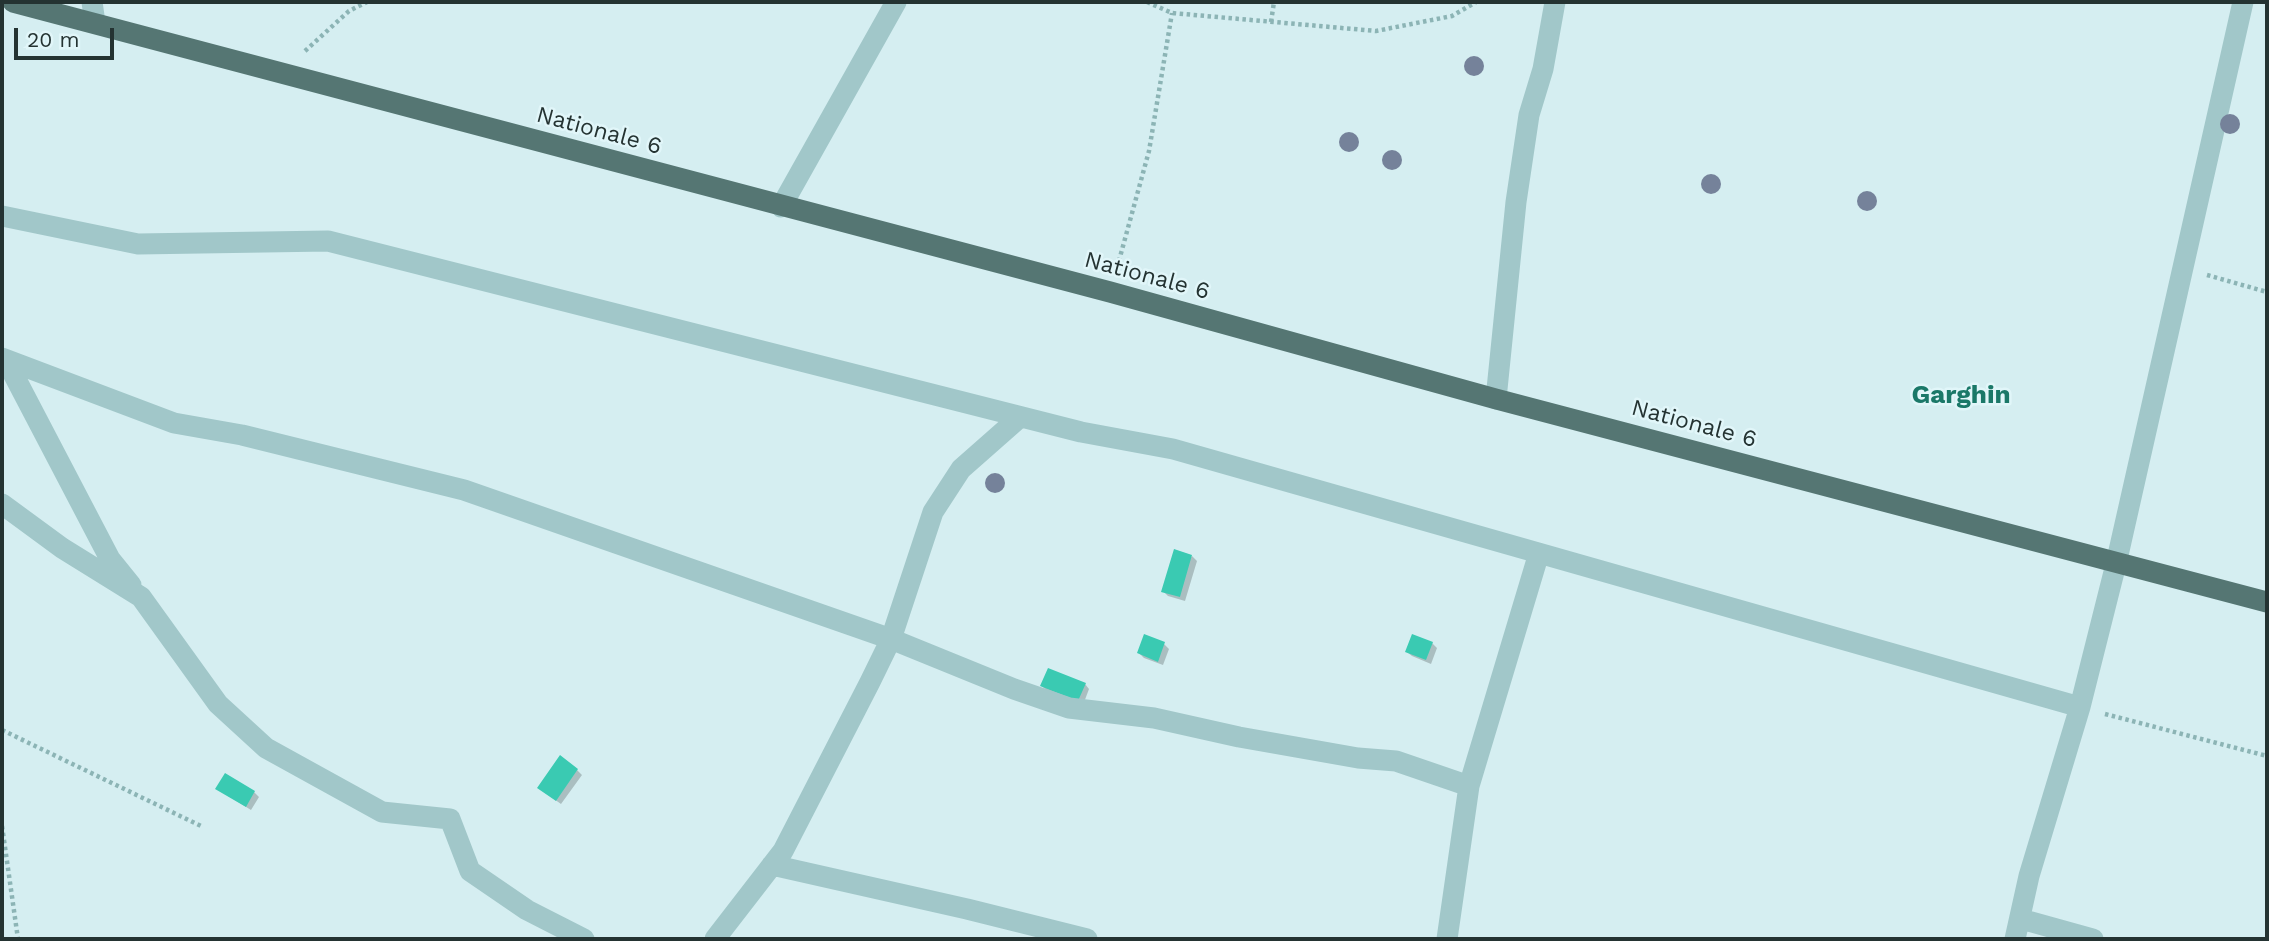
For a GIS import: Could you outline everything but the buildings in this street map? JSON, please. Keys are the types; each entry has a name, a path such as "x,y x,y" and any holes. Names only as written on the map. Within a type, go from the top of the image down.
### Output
{"main road":[{"name":"Nationale 6","path":"13,2 1110,292 1496,399 2267,602"}],"street":[{"path":"92,2 95,23"},
{"path":"781,207 896,2"},
{"path":"1496,399 1516,202 1529,115 1543,69 1555,2"},
{"path":"2093,939 2018,929 2029,876 2080,707 2116,564 2243,2"},
{"path":"2,216 138,244 328,241 1020,417 1081,432 1173,449 2080,707"},
{"path":"4,359 110,559 141,597 218,705 266,748 382,812 450,820 470,871 527,910 584,939"},
{"path":"4,359 174,423 242,435 464,491 891,639 1014,689 1069,708 1154,718 1239,737 1357,758 1396,761 1469,786"},
{"path":"715,939 783,851 891,639 933,512 961,469 1020,417"},
{"path":"2,505 62,548 141,597"},
{"path":"1447,939 1469,786 1539,553"},
{"path":"772,865 1087,939"}],"path":[{"path":"280,72 349,11 367,2"},
{"path":"1147,2 1172,13 1376,31 1452,16 1476,2"},
{"path":"1271,22 1274,2"},
{"path":"1110,292 1149,151 1172,13"},
{"path":"2182,268 2267,292"},
{"path":"2080,707 2267,756"},
{"path":"2,730 203,827"},
{"path":"2,826 18,939"}],"district":[{"name":"Garghin","path":"1961,395"}]}
